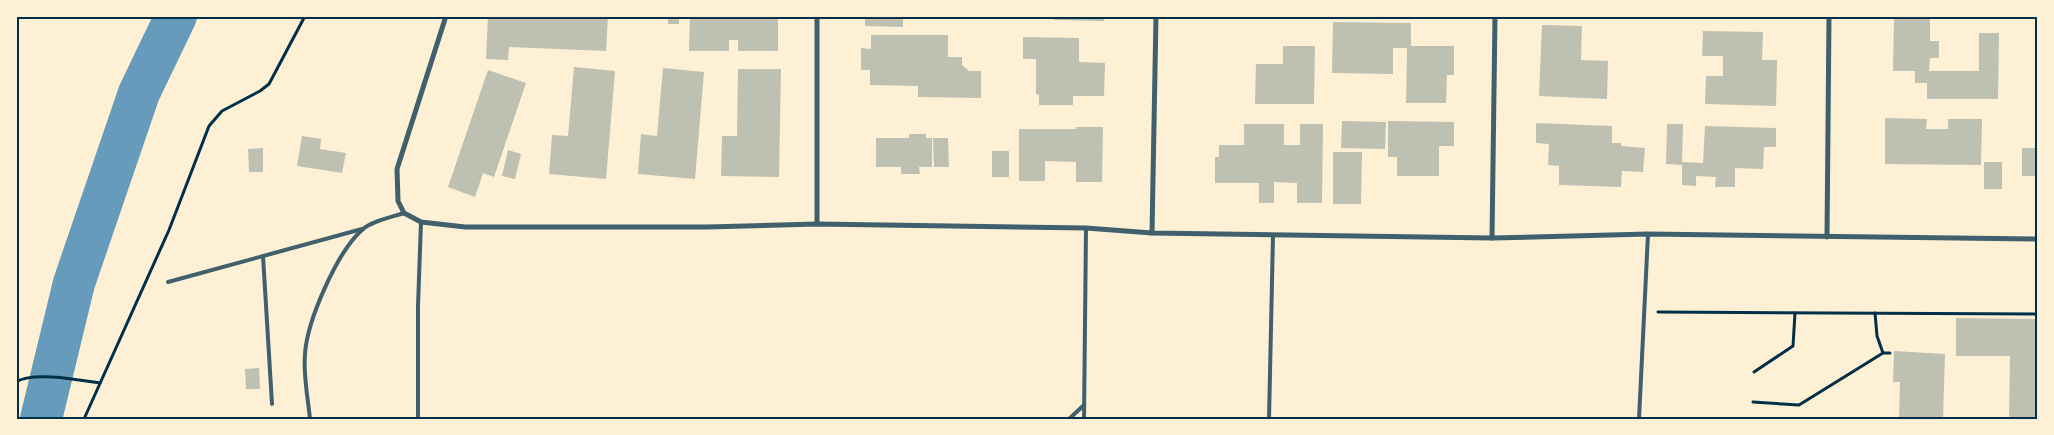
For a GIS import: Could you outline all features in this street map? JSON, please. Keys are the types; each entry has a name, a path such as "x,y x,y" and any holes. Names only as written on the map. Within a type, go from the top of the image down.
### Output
{"street":[{"path":"446,16 397,169 398,201 404,213 421,222 464,227 707,227 817,224 1086,228 1152,233 1492,238 1648,234 2038,238"},
{"path":"817,16 817,224"},
{"path":"1152,233 1156,16"},
{"path":"1492,238 1494,16"},
{"path":"1827,237 1829,16"}],"lane":[{"path":"168,282 362,229 404,213"},
{"path":"418,419 418,306 421,222"},
{"path":"1084,419 1086,228"},
{"path":"310,419 305,371 309,327 338,262 362,229"},
{"path":"1639,419 1648,234"},
{"path":"1269,419 1273,235"},
{"path":"263,256 272,404"},
{"path":"1069,419 1084,405"}],"path":[{"path":"84,419 169,230 209,126 222,111 260,91 269,84 305,16"},
{"path":"1645,312 2038,314"},
{"path":"1754,372 1793,346 1795,313"},
{"path":"1875,313 1877,336 1883,353"},
{"path":"1753,402 1799,404 1883,353 1890,353"},
{"path":"16,382 24,377 78,380 100,384"}],"building":[{"path":"488,16 608,16 606,51 509,47 508,60 486,59"},
{"path":"668,16 679,16 679,24 668,24"},
{"path":"690,16 778,16 778,51 738,51 738,40 729,40 729,51 689,51"},
{"path":"865,16 903,16 903,27 865,26"},
{"path":"1054,16 1104,16 1104,21 1054,20"},
{"path":"1894,16 1930,16 1930,41 1939,41 1939,58 1930,58 1929,71 1979,71 1979,33 1999,33 1998,99 1927,99 1927,83 1915,83 1915,71 1893,71"},
{"path":"1333,22 1411,23 1411,46 1454,46 1454,75 1447,75 1446,103 1406,103 1407,48 1393,48 1393,74 1332,73"},
{"path":"1542,25 1582,26 1581,60 1608,61 1607,99 1539,96"},
{"path":"1703,31 1763,32 1762,60 1777,60 1776,106 1705,104 1706,76 1723,76 1723,56 1702,56"},
{"path":"871,35 948,35 948,57 962,57 962,65 969,71 981,71 981,98 918,97 918,86 870,85 870,70 861,70 861,48 871,49"},
{"path":"1023,37 1079,38 1079,62 1105,63 1104,96 1073,96 1073,105 1039,105 1039,95 1036,94 1036,59 1023,59"},
{"path":"1283,46 1315,46 1314,104 1255,104 1256,64 1283,64"},
{"path":"574,67 615,71 606,179 549,174 552,135 568,136"},
{"path":"663,68 704,72 695,179 638,174 641,134 657,136"},
{"path":"738,69 781,69 779,177 721,176 722,136 737,136"},
{"path":"488,70 526,83 494,177 483,173 475,197 448,187"},
{"path":"1885,118 1927,119 1926,129 1948,129 1948,119 1982,119 1981,165 1885,164"},
{"path":"1342,121 1386,122 1385,149 1341,148"},
{"path":"1388,121 1454,122 1454,146 1439,146 1439,176 1397,176 1397,157 1388,157"},
{"path":"1536,123 1612,126 1612,143 1621,143 1621,146 1645,148 1643,172 1622,171 1621,187 1559,185 1559,166 1548,165 1549,144 1536,143"},
{"path":"1244,124 1284,124 1284,145 1300,145 1300,124 1323,124 1322,203 1297,203 1297,183 1274,182 1274,203 1259,203 1259,183 1215,183 1215,157 1219,157 1219,145 1244,145"},
{"path":"1667,124 1683,124 1682,162 1703,163 1705,126 1776,128 1776,147 1764,147 1763,169 1735,168 1735,187 1715,187 1716,177 1696,176 1696,186 1682,185 1682,165 1666,164"},
{"path":"1076,127 1103,127 1102,182 1076,182 1076,162 1045,161 1045,181 1019,181 1019,129 1076,129"},
{"path":"909,134 926,134 926,138 932,138 932,167 919,167 920,174 901,174 901,167 876,167 876,138 909,138"},
{"path":"302,136 321,139 320,149 346,153 342,173 297,166"},
{"path":"933,138 948,138 949,167 934,167"},
{"path":"263,148 263,172 249,172 248,149"},
{"path":"2022,148 2038,148 2038,176 2022,176"},
{"path":"508,150 521,154 515,179 502,176"},
{"path":"992,151 1009,151 1009,177 992,177"},
{"path":"1333,152 1362,152 1361,204 1333,204"},
{"path":"1984,162 2002,162 2002,189 1984,189"},
{"path":"1956,318 2038,319 2038,419 2009,419 2010,356 1956,356"},
{"path":"1894,351 1945,354 1943,419 1899,419 1900,382 1893,382"},
{"path":"259,368 260,389 246,389 245,369"}],"waterway":[{"path":"41,419 74,283 139,93 176,16"}]}
